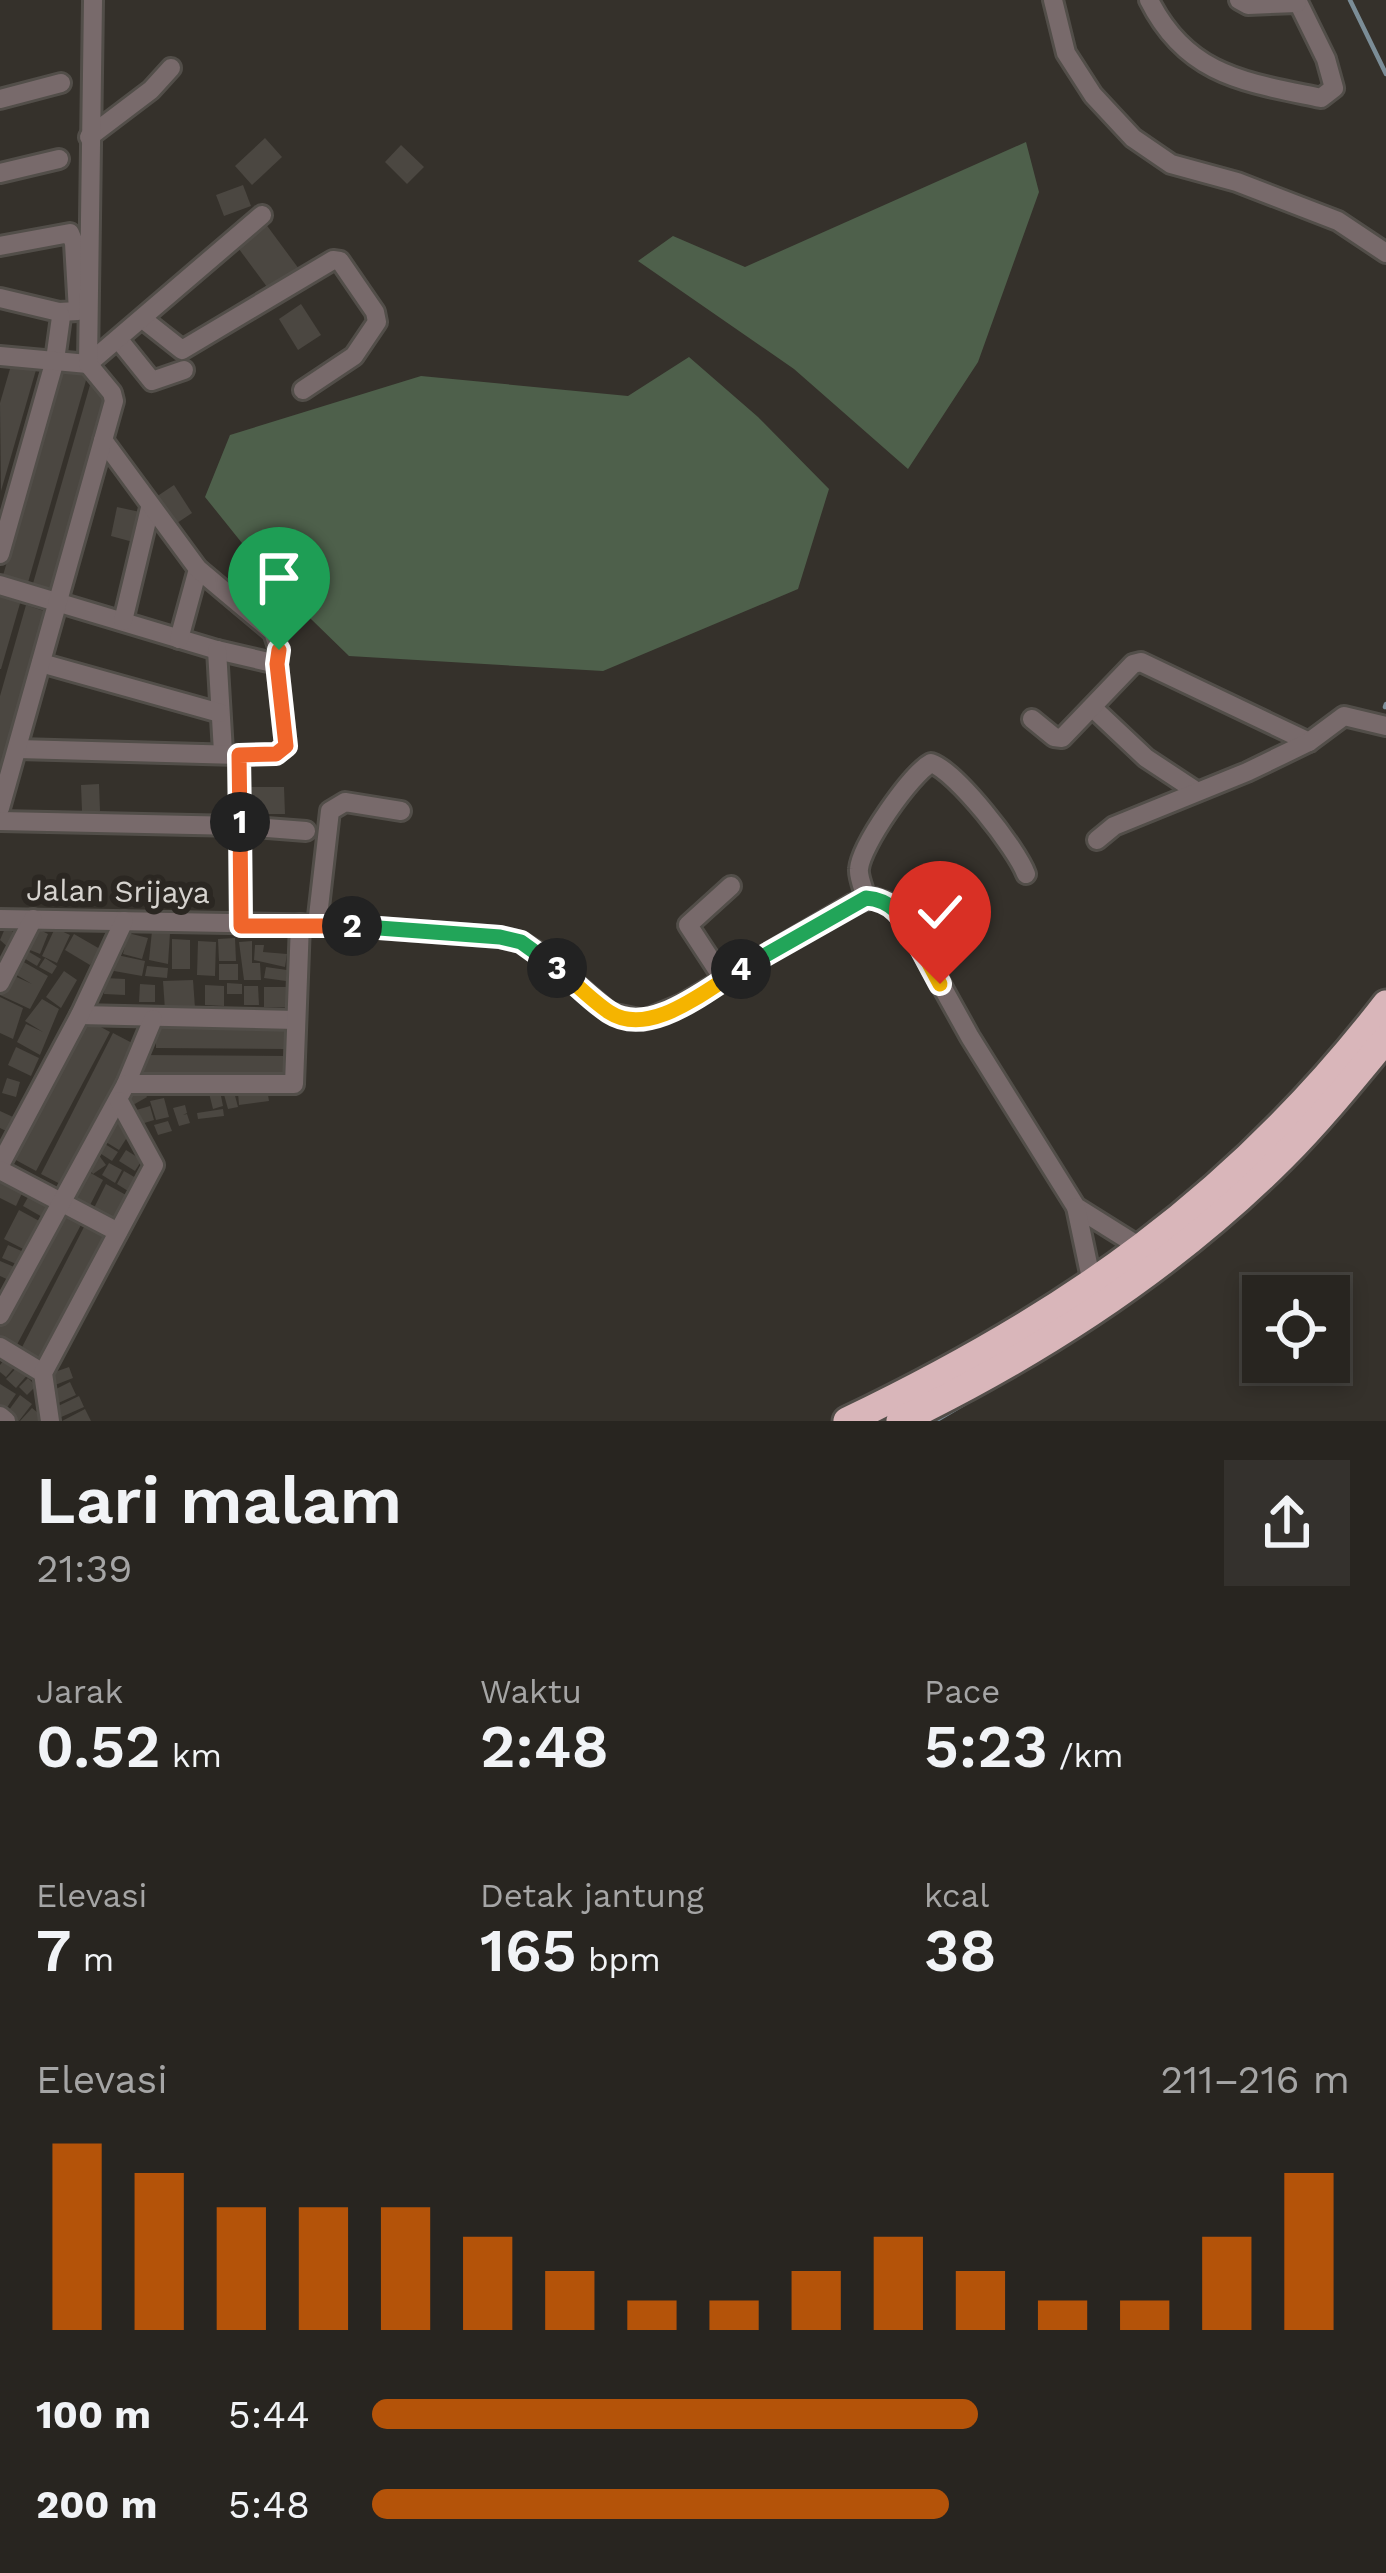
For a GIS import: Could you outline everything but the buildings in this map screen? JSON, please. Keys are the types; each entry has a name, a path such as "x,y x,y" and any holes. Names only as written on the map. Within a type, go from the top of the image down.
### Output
{"highway":[{"path":"847,1421 906,1393 1143,1249 1284,1125 1386,1004"},
{"path":"900,1421 1096,1309 1151,1270 1284,1156 1386,1039"}],"street":[{"path":"1053,0 1066,53 1093,95 1133,138 1171,164 1238,182 1338,220 1386,253"},
{"path":"1149,0 1162,25 1189,55 1216,72 1321,98 1334,88 1326,59 1297,2 1248,5 1239,0"},
{"path":"0,808 114,397 88,364 93,1"},
{"path":"88,137 151,90 171,68"},
{"path":"0,99 61,83"},
{"path":"0,173 59,159"},
{"path":"0,356 88,364 262,214"},
{"path":"0,246 70,233 78,311 59,312 0,298"},
{"path":"144,320 182,350 333,260 340,261 375,312 376,322 355,356 303,390"},
{"path":"0,554 55,360 59,312"},
{"path":"119,340 150,380 184,370"},
{"path":"19,748 231,754 285,750 279,650 270,627 198,569 103,440"},
{"path":"123,622 150,508"},
{"path":"179,639 198,569"},
{"path":"0,585 277,664"},
{"path":"217,650 220,713 231,754 240,826 241,926"},
{"path":"1031,719 1060,739 1132,664 1141,662 1309,742"},
{"path":"41,663 220,713"},
{"path":"1093,708 1146,758 1196,791"},
{"path":"1096,840 1114,826 1309,742 1343,716 1386,726"},
{"path":"1026,874 1019,856 954,778 932,763 902,792 859,868 866,898 886,902 904,918 970,1037 1076,1207 1092,1283"},
{"path":"122,1093 292,1086 308,924 330,811 345,802 400,811"},
{"path":"0,821 306,831"},
{"path":"724,980 688,925 730,886"},
{"name":"Jalan Srijaya","path":"0,919 456,931 521,942 610,1012 632,1019 658,1016 866,898"},
{"path":"0,983 33,920"},
{"path":"118,1232 0,1167 124,921"},
{"path":"80,1015 296,1020"},
{"path":"0,1315 122,1093 153,1019"},
{"path":"50,1421 43,1373 154,1165 122,1093"},
{"path":"1076,1207 1143,1249"},
{"path":"0,1347 43,1373"}],"green space":[{"path":"1026,142 1039,192 978,362 908,469 794,369 638,261 673,236 745,267"},
{"path":"689,357 758,417 829,489 798,589 603,671 349,656 275,584 205,497 230,435 421,376 628,396"}],"waterway":[{"path":"1350,0 1386,74"},
{"path":"1251,1205 1282,1176"},
{"path":"935,1421 1049,1354"}],"route":[{"path":"279,650 285,750 239,755 241,926 336,925 500,937 541,954 610,1012 644,1020 682,1004 851,904 874,898 904,918 940,984"}]}
